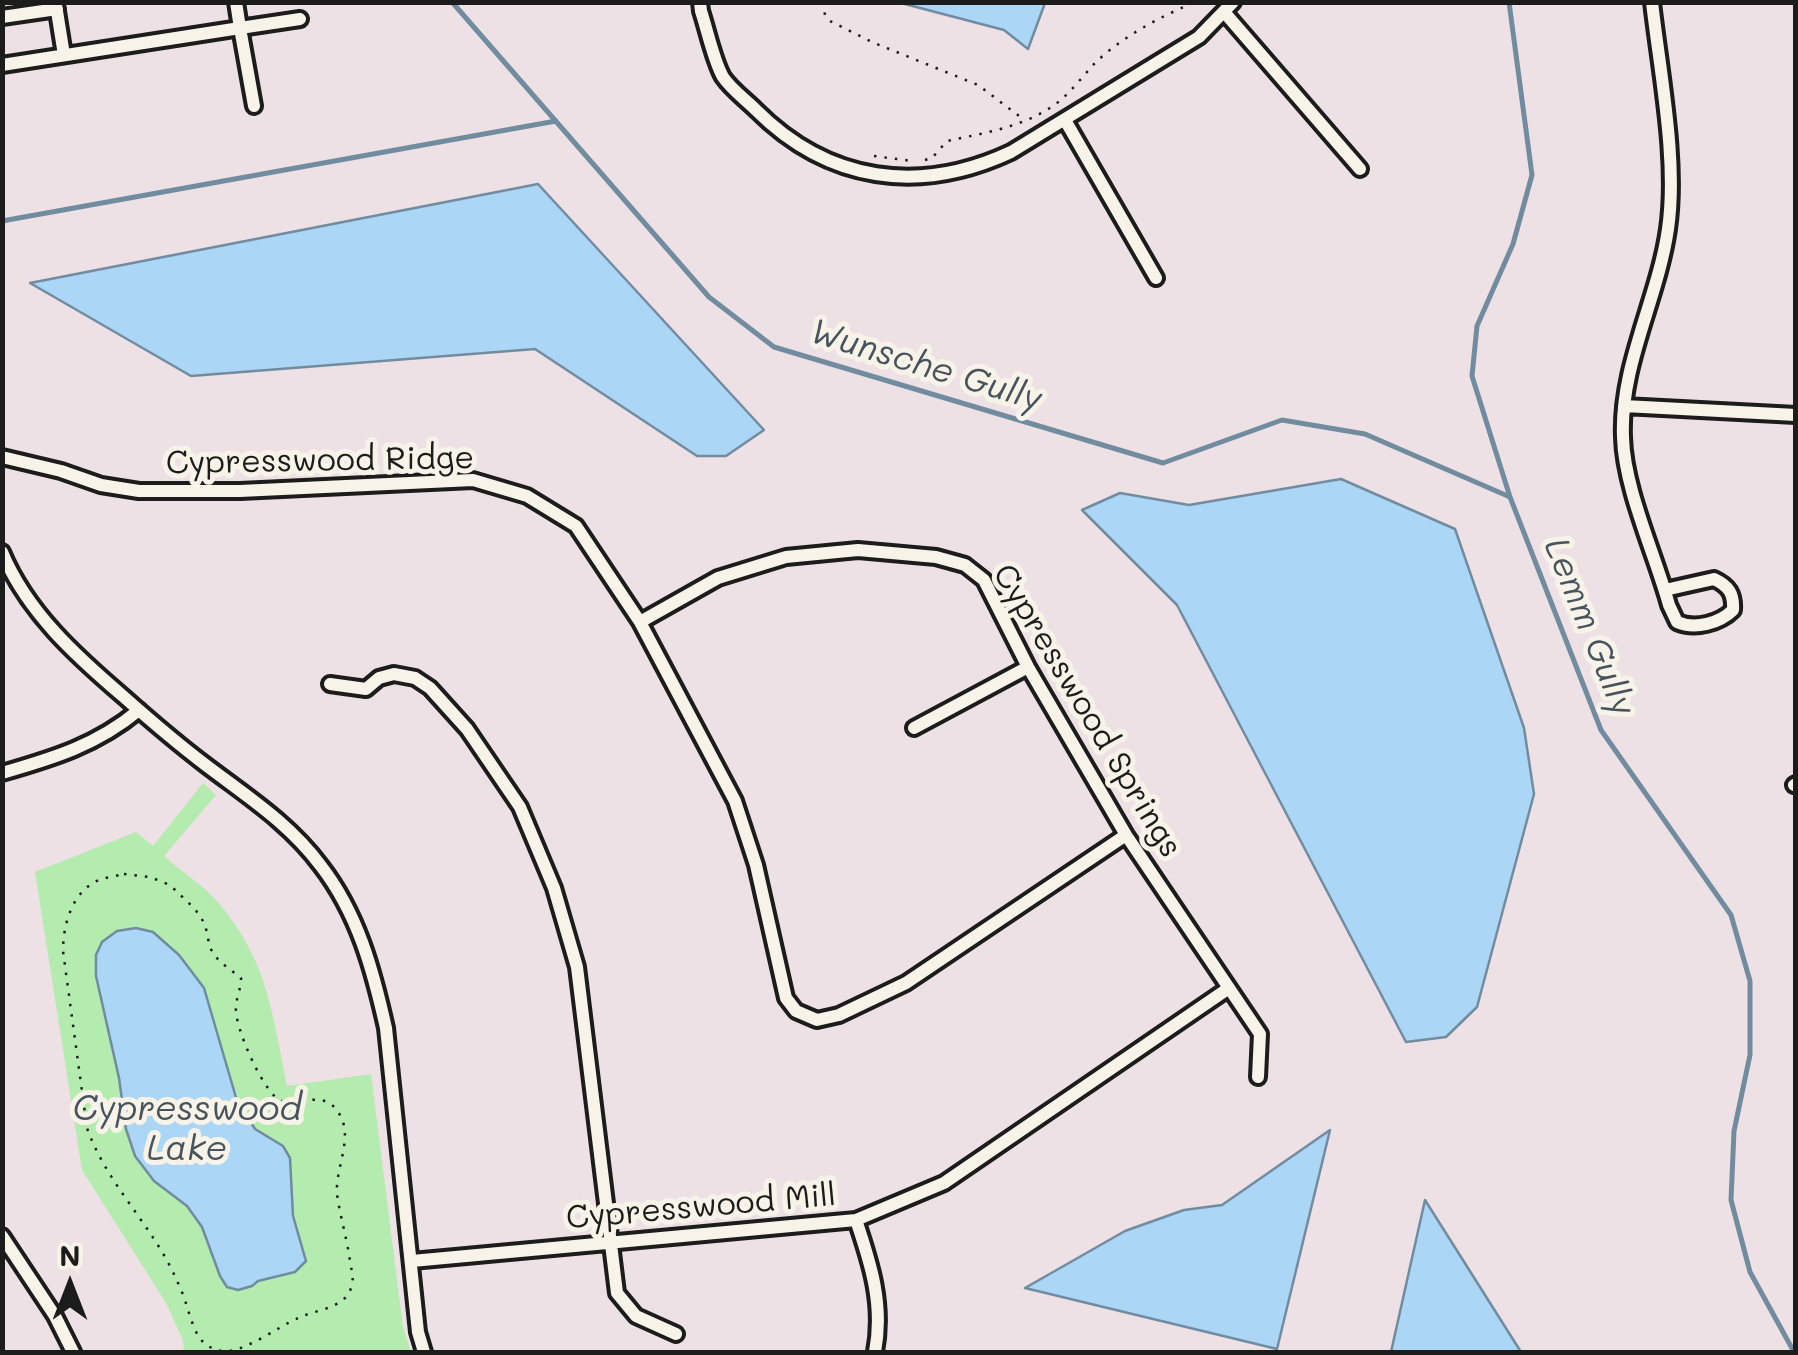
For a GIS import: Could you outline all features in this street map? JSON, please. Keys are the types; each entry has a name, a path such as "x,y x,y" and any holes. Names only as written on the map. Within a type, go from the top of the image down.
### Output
{"street":[{"path":"236,2 254,106"},
{"path":"700,2 724,77 776,129 804,149 858,170 927,177 982,166 1199,37 1229,8 1360,169"},
{"path":"1652,2 1671,198 1668,231 1624,406 1626,470 1665,590 1678,622 1696,626 1728,616 1733,610 1732,593 1714,579 1665,590"},
{"path":"2,16 56,6 64,55"},
{"path":"2,65 300,19"},
{"path":"1065,120 1156,278"},
{"path":"1624,406 1796,415"},
{"name":"Cypresswood Ridge","path":"2,457 60,470 100,485 140,491 240,492 473,480 528,496 576,526 640,622 735,801 756,865 786,998 796,1011 816,1020 840,1015 906,983 1126,835"},
{"name":"Cypresswood Springs","path":"640,622 718,578 786,557 858,550 936,557 965,564 984,580 1028,667 1126,835 1260,1034 1258,1077"},
{"path":"2,552 6,570 71,652 294,832 322,866 353,916 375,979 386,1028 418,1332 424,1352"},
{"path":"914,728 1028,667"},
{"path":"330,684 366,689 379,678 394,674 416,678 467,729 520,807 554,888 577,968 617,1293 636,1316 676,1334"},
{"path":"2,773 57,758 116,729 139,710"},
{"name":"Cypresswood Mill","path":"412,1260 856,1220 944,1183 1229,988"},
{"path":"856,1220 876,1288 875,1352"},
{"path":"2,1236 55,1316 73,1352"}],"path":[{"path":"823,2 830,21 978,85 1024,120"},
{"path":"874,156 921,162 932,158 946,140 991,132 1024,120 1057,103 1112,48 1195,2"},
{"path":"124,874 150,876 170,886 205,924 210,948 219,960 241,978 237,1020 271,1095 283,1101 324,1100 337,1109 344,1124 337,1193 352,1288 330,1308 299,1317 238,1351 221,1351 206,1345 195,1334 160,1247 107,1173 87,1128 63,933 66,920 88,887 124,874"}],"green space":[{"path":"203,783 216,795 164,856 216,900 250,949 266,992 287,1086 371,1074 403,1327 411,1352 184,1352 183,1340 166,1303 82,1170 35,872 136,832 153,846"}],"water":[{"path":"901,3 1045,3 1028,49 1004,30"},
{"path":"538,184 764,430 726,456 697,456 535,349 191,376 30,283"},
{"path":"1341,479 1455,529 1524,728 1534,794 1477,1007 1446,1037 1406,1042 1177,605 1082,510 1120,493 1189,505"},
{"name":"Cypresswood Lake","path":"136,928 153,932 179,955 204,988 237,1101 255,1129 283,1146 290,1158 293,1216 306,1261 295,1272 238,1290 227,1287 202,1227 187,1206 154,1181 135,1156 126,1129 96,976 96,955 102,942 117,931"},
{"path":"1330,1130 1277,1349 1025,1288 1125,1231 1184,1210 1222,1205"},
{"path":"1425,1200 1521,1352 1391,1352"}],"waterway":[{"name":"Wunsche Gully","path":"452,2 709,297 774,347 1163,463 1282,420 1365,434 1510,497"},
{"name":"Lemm Gully","path":"1509,2 1532,175 1513,244 1477,326 1472,376 1510,497 1601,730 1731,915 1750,981 1750,1055 1734,1131 1731,1200 1750,1272 1794,1352"},
{"path":"2,221 556,121"}]}
